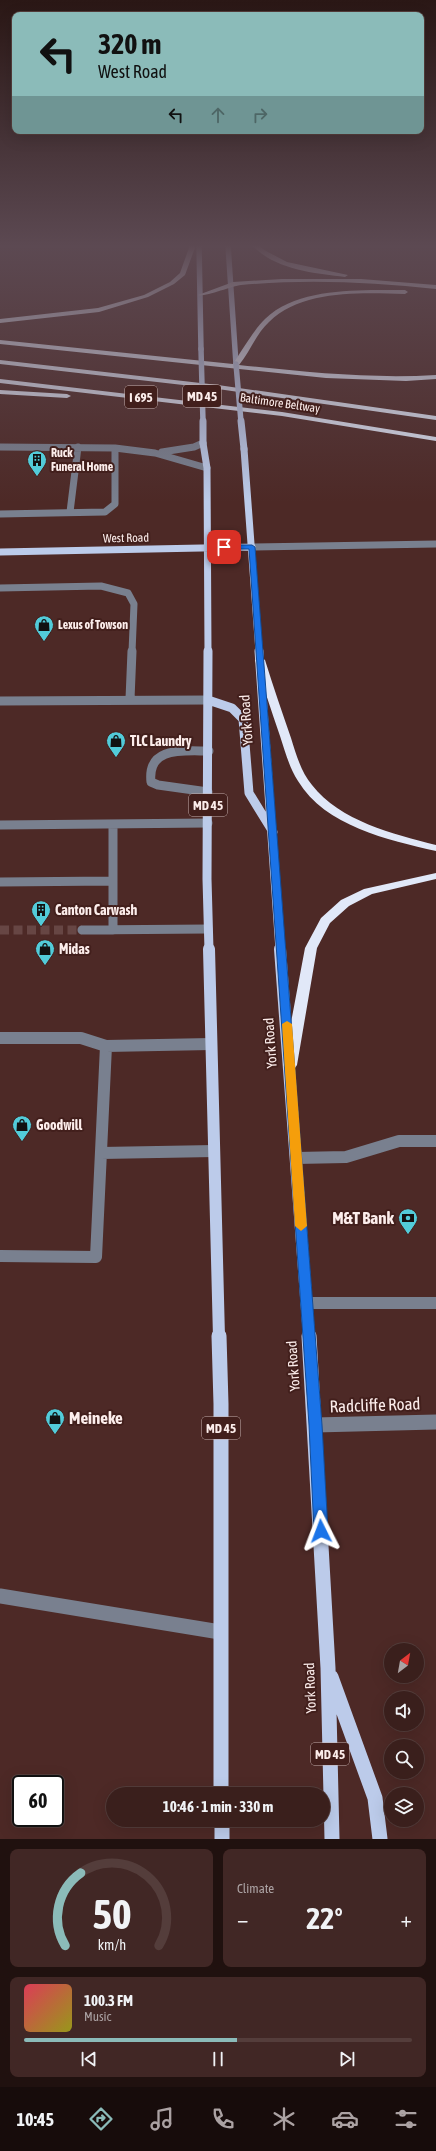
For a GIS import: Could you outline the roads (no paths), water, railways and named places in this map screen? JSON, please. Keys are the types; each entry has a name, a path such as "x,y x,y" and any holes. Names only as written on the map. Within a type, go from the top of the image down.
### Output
{"highway":[{"path":"236,364 246,355 258,331"},
{"path":"0,342 326,376 393,378 436,377"},
{"name":"Baltimore Beltway","path":"0,362 141,376 299,396 436,418"},
{"name":"Baltimore Beltway","path":"0,381 282,414 435,439"},
{"path":"0,392 282,414"},
{"path":"260,660 296,767 309,789 326,804 376,831 404,841 436,848"},
{"path":"290,1065 310,948 325,921 345,903 368,891 436,876"}],"main road":[{"name":"MD 45","path":"201,331 203,443 207,468 209,548 208,929 221,1404 221,1787"},
{"name":"York Road","path":"234,331 252,547 315,1425 328,1668 332,1839"},
{"name":"West Road","path":"0,552 252,547"},
{"path":"208,700 230,706 243,718 249,793 272,832"},
{"path":"328,1668 375,1798 380,1839"},
{"path":"222,1827 222,1839"}],"street":[{"path":"155,453 194,447 203,443"},
{"path":"0,447 115,448 155,453 207,468"},
{"path":"70,512 78,448"},
{"path":"0,514 105,512 115,504 115,448"},
{"path":"252,547 436,544"},
{"path":"0,588 101,586 128,593 134,604 130,699"},
{"path":"0,701 130,699 208,700"},
{"path":"208,792 177,790 161,786 151,782 149,774 151,764 158,757 168,753 209,751"},
{"path":"0,825 208,823"},
{"path":"113,824 113,930"},
{"path":"0,882 113,881"},
{"path":"82,930 208,929"},
{"path":"0,1038 81,1038 106,1046 211,1044"},
{"path":"0,1256 96,1256 106,1046"},
{"path":"296,1158 346,1157 399,1141 436,1141"},
{"path":"101,1153 214,1151"},
{"path":"306,1303 436,1303"},
{"name":"Radcliffe Road","path":"315,1425 436,1422"},
{"path":"0,1596 220,1632"}],"tunnel":[{"path":"0,930 82,930"}],"place":[{"name":"Ruck Funeral Home","path":"37,477"},
{"name":"Lexus of Towson","path":"44,642"},
{"name":"TLC Laundry","path":"116,758"},
{"name":"Canton Carwash","path":"41,927"},
{"name":"Midas","path":"45,966"},
{"name":"Goodwill","path":"22,1142"},
{"name":"M&T Bank","path":"408,1235"},
{"name":"Meineke","path":"55,1435"}]}
